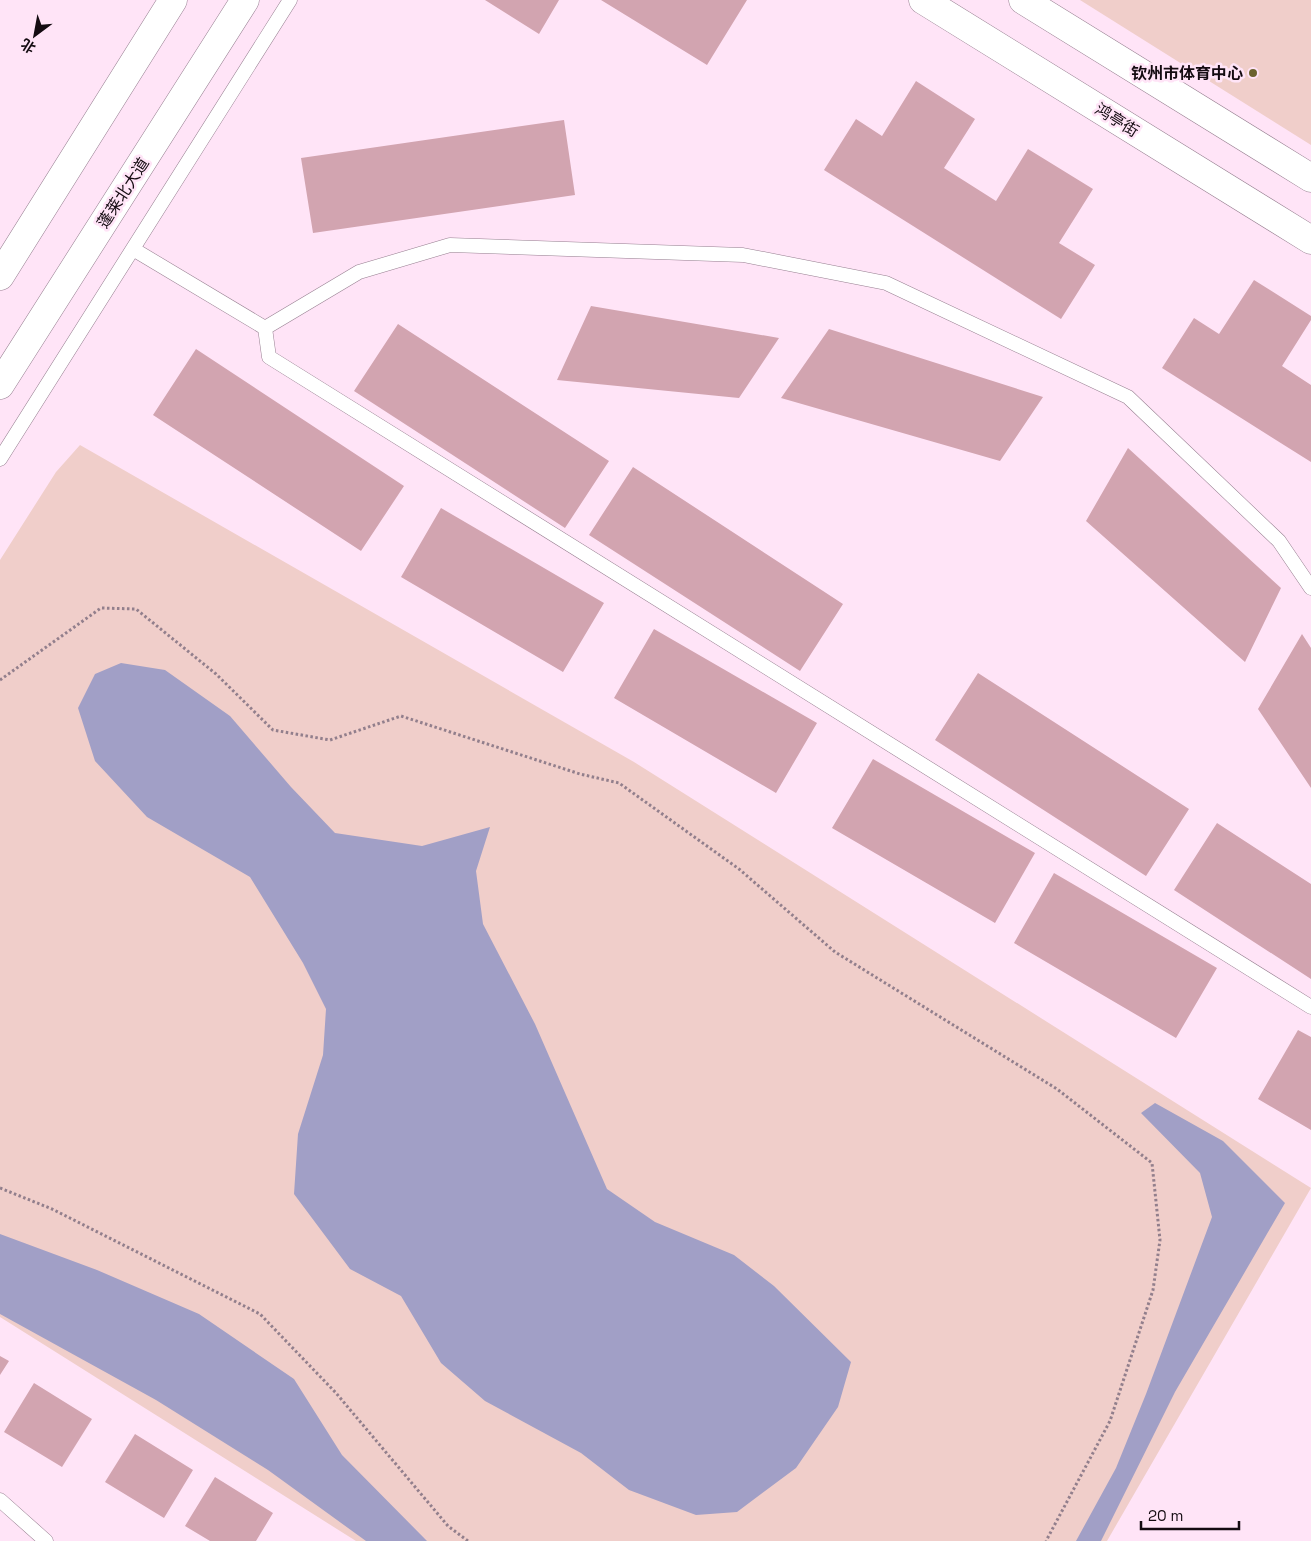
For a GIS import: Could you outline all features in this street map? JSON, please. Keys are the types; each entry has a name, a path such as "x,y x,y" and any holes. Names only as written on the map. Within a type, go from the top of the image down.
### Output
{"street":[{"path":"0,276 173,0"},
{"name":"蓬莱北大道","path":"0,385 245,0"},
{"name":"鸿亭街","path":"923,0 1311,240"},
{"path":"1023,0 1311,178"}],"lane":[{"path":"0,459 290,0"},
{"path":"265,328 359,272 450,245 743,255 886,283 1128,397 1279,541 1311,588"},
{"path":"133,249 265,328"},
{"path":"265,328 269,357 1311,1007"},
{"path":"0,1500 46,1541"}],"path":[{"path":"0,680 101,608 136,609 216,674 273,730 330,740 401,716 580,774 619,782 739,869 835,952 1057,1089 1152,1163 1160,1240 1153,1290 1110,1421 1046,1541"},
{"path":"0,1188 52,1209 260,1314 336,1393 448,1526 468,1541"}],"shaded area":[{"name":"钦州市体育中心","path":"1080,0 1311,0 1311,145"},
{"path":"80,445 634,762 1311,1188 1107,1541 356,1541 0,1317 0,560 56,472"}],"water":[{"path":"121,663 165,670 230,716 291,787 335,833 422,846 490,827 476,871 483,924 535,1024 607,1189 655,1222 734,1255 774,1286 851,1362 838,1407 796,1468 737,1512 696,1515 629,1490 581,1453 485,1401 441,1363 401,1296 350,1269 294,1194 298,1134 323,1055 326,1009 303,963 250,877 147,817 95,761 78,708 95,674"},
{"path":"1155,1103 1223,1141 1285,1203 1175,1392 1101,1541 1076,1541 1116,1468 1146,1394 1212,1217 1200,1173 1141,1113"},
{"path":"0,1234 97,1270 199,1314 294,1379 342,1455 427,1541 366,1541 268,1470 156,1400 0,1314"}],"building":[{"path":"485,0 559,0 539,34"},
{"path":"601,0 747,0 707,65"},
{"path":"916,81 975,119 944,168 996,201 1028,149 1093,189 1059,243 1095,265 1061,319 824,170 856,119 882,136"},
{"path":"564,120 575,195 313,233 301,158"},
{"path":"1254,280 1311,316 1311,320 1282,366 1311,385 1311,462 1162,368 1194,318 1219,334"},
{"path":"591,306 779,338 739,398 557,380"},
{"path":"398,324 609,461 565,528 354,391"},
{"path":"829,329 1043,397 1000,461 781,398"},
{"path":"196,349 404,486 361,551 153,415"},
{"path":"1128,448 1281,588 1245,662 1086,521"},
{"path":"633,467 843,604 800,671 589,535"},
{"path":"441,508 604,603 563,672 401,577"},
{"path":"654,629 817,723 776,793 614,698"},
{"path":"1302,634 1311,648 1311,788 1258,709"},
{"path":"978,673 1189,809 1146,876 935,740"},
{"path":"873,759 1035,853 995,923 832,828"},
{"path":"1217,823 1311,884 1311,979 1174,890"},
{"path":"1054,873 1217,968 1176,1038 1014,943"},
{"path":"1298,1030 1311,1037 1311,1130 1258,1099"},
{"path":"0,1356 9,1361 0,1375"},
{"path":"34,1383 92,1419 62,1467 4,1432"},
{"path":"135,1434 193,1470 164,1518 105,1482"},
{"path":"215,1477 273,1513 256,1541 210,1541 185,1526"}],"place":[{"name":"钦州市体育中心","path":"1253,73"}]}
